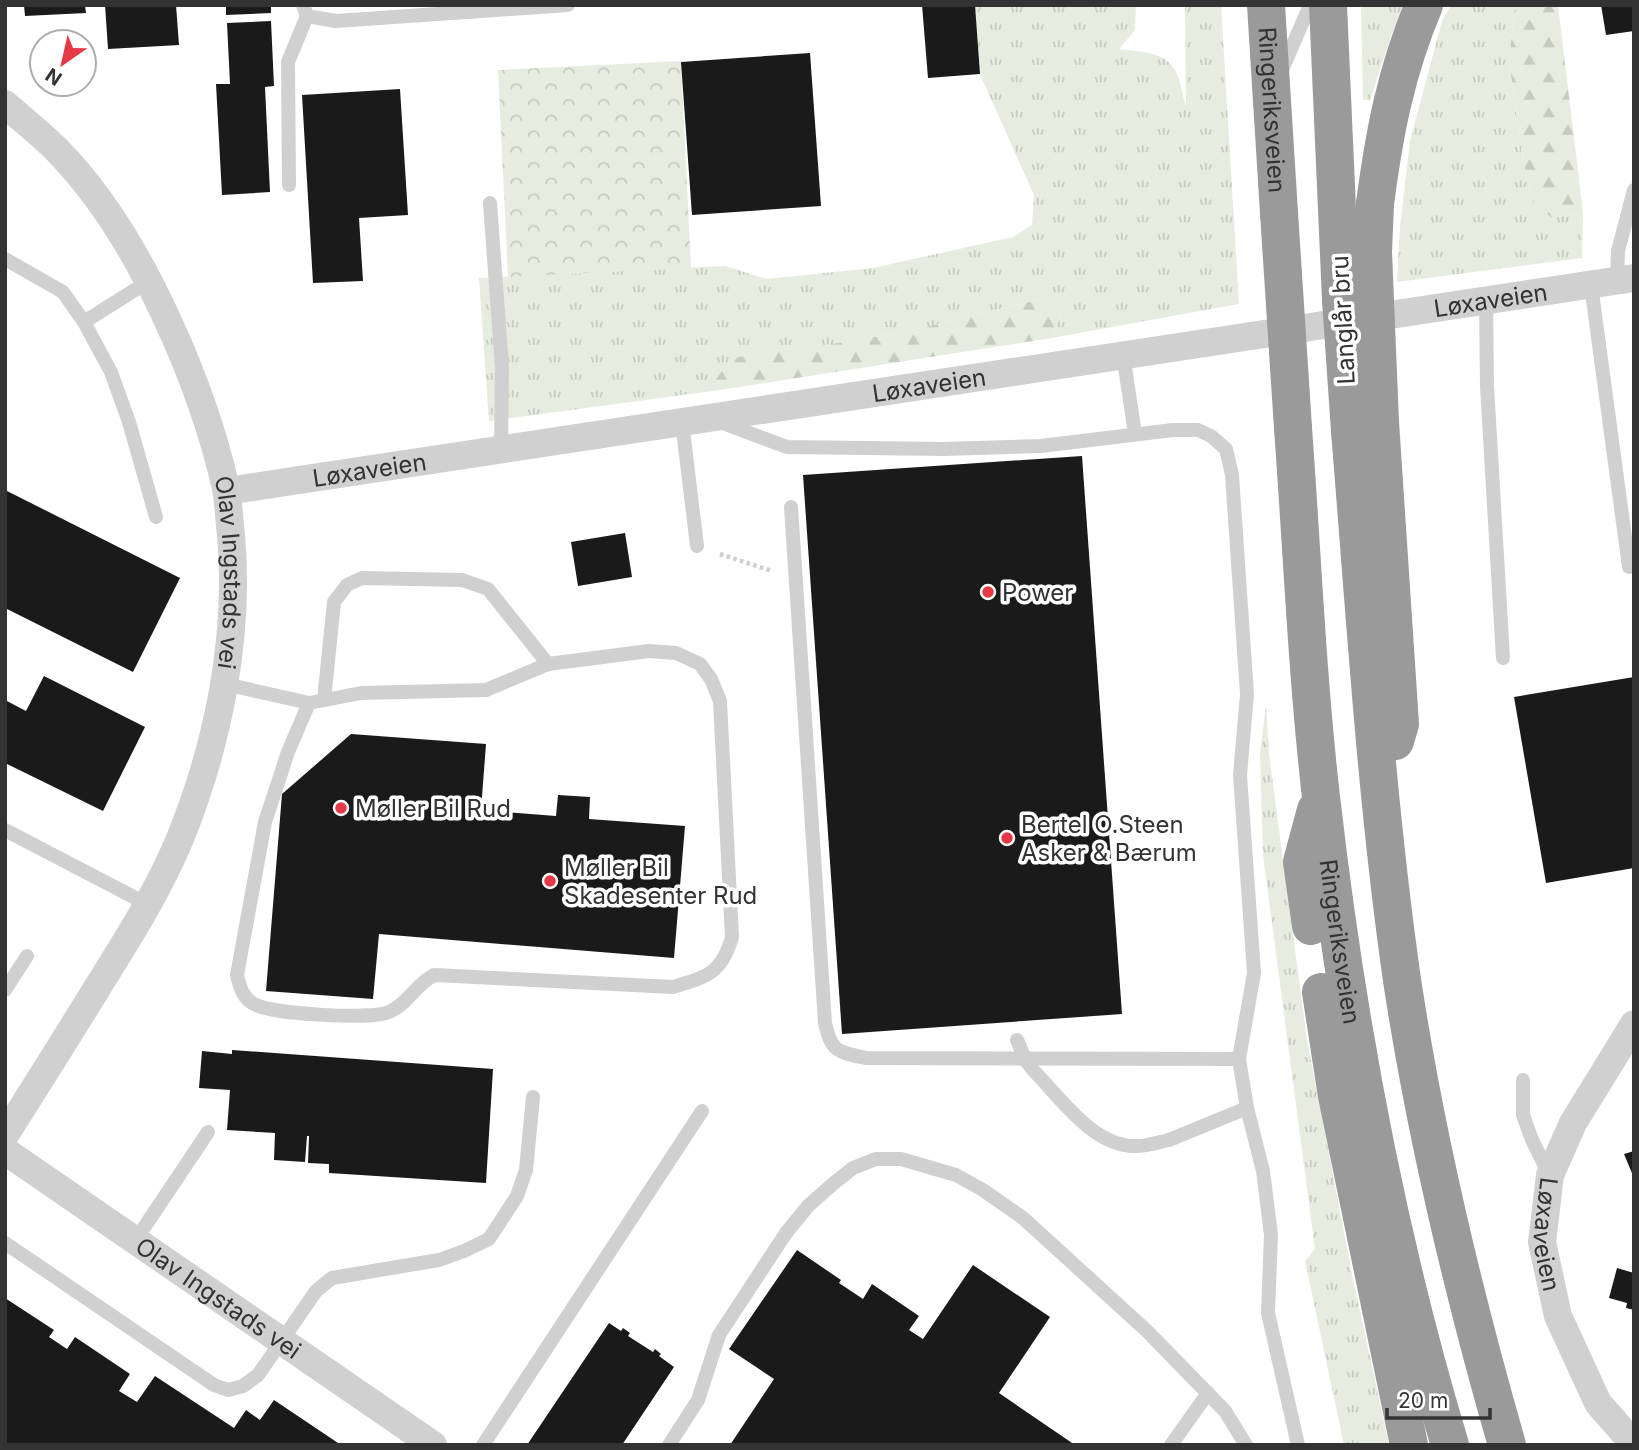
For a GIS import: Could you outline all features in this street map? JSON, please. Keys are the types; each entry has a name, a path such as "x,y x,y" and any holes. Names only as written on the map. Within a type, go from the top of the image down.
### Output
{"highway":[{"name":"Ringeriksveien","path":"1266,5 1320,794 1364,1091 1390,1220 1420,1345 1450,1445"},
{"name":"Langlår bru","path":"1328,5 1341,300 1365,426"},
{"path":"1424,5 1394,90 1384,134 1375,204 1365,426 1400,724 1380,794 1402,979 1423,1100 1445,1212 1507,1445"},
{"path":"1320,794 1302,862 1336,1096 1409,1445"}],"street":[{"name":"Olav Ingstads vei","path":"5,103 57,150 86,184 127,239 149,281 186,360 210,429 227,491 234,566 232,624 225,684 204,768 179,839 149,905 5,1135"},
{"name":"Løxaveien","path":"227,491 1614,281"},
{"name":"Løxaveien","path":"1634,1024 1573,1123 1550,1175 1542,1242 1558,1317 1598,1403 1634,1444"},
{"name":"Olav Ingstads vei","path":"5,1151 433,1445"}],"lane":[{"path":"289,185 288,62 305,10 336,21 568,5"},
{"path":"1272,94 1310,5"},
{"path":"1629,567 1614,281 1618,251 1634,190"},
{"path":"490,203 502,368 501,449"},
{"path":"5,259 63,292 84,322 111,372 129,422 156,517"},
{"path":"84,322 149,281"},
{"path":"1486,300 1487,386 1503,658"},
{"path":"1123,354 1135,434"},
{"path":"697,546 695,420 787,447 944,449 1041,446 1173,430 1198,430 1211,436 1226,449 1233,475 1247,694 1240,775 1254,974 1238,1059 1263,1171 1271,1236 1268,1313 1298,1445"},
{"path":"791,507 825,1023 829,1041 843,1053 866,1058 1238,1059"},
{"path":"225,684 316,701 361,693 486,690 548,664 649,651 676,653 701,664 720,701 732,937 727,957 714,972 673,987 434,975 422,981 402,1004 390,1012 370,1017 272,1010 255,1005 242,993 237,975 265,821 288,752 316,701 334,602 347,585 362,578 462,580 488,589 548,664"},
{"path":"5,830 149,905"},
{"path":"5,990 27,956"},
{"path":"1017,1040 1034,1072 1094,1132 1112,1142 1136,1146 1169,1140 1247,1108"},
{"path":"1523,1080 1523,1115 1550,1175"},
{"path":"5,1243 214,1385 228,1390 243,1387 258,1375 316,1291 331,1278 439,1260 489,1239 517,1196 527,1170 533,1097"},
{"path":"483,1445 702,1111"},
{"path":"135,1241 208,1132"},
{"path":"669,1445 698,1401 719,1335 786,1233 808,1206 834,1183 853,1168 876,1159 901,1159 956,1175 1023,1218 1147,1331 1208,1393 1225,1411 1245,1445"},
{"path":"1171,1445 1208,1393"}],"path":[{"path":"697,546 796,579"}],"green space":[{"path":"975,5 1136,5 1135,30 1119,49 1159,56 1172,65 1178,76 1186,106 1185,5 1221,5 1239,304 1052,338 1061,315 1049,297 905,332 838,343 716,379 720,390 489,421 479,278 725,266 766,279 873,268 1013,237 1032,225 1034,195 980,74"},
{"path":"1361,5 1405,5 1392,33 1370,100 1363,100"},
{"path":"1451,5 1515,5 1509,61 1523,161 1533,202 1552,218 1583,213 1582,258 1397,282 1410,141 1442,21"},
{"path":"1515,5 1558,5 1583,213 1552,218 1533,202 1523,161 1509,61"},
{"path":"681,61 691,268 508,277 498,70"},
{"path":"1049,297 1061,315 1052,338 720,390 716,379 732,358 905,332"},
{"path":"1266,704 1269,754 1307,1040 1353,1279 1389,1445 1344,1445 1305,1261 1315,1249 1263,855 1260,753"}],"building":[{"path":"24,5 85,5 86,13 25,16"},
{"path":"105,5 176,5 179,45 108,49"},
{"path":"226,5 271,5 271,13 226,15"},
{"path":"922,5 975,5 980,74 928,78"},
{"path":"1601,5 1634,5 1634,31 1606,35"},
{"path":"271,21 274,86 265,87 270,192 222,195 216,84 230,84 227,23"},
{"path":"810,53 821,206 692,215 681,62"},
{"path":"400,89 408,215 359,218 363,281 313,283 302,95"},
{"path":"1082,456 1122,1014 842,1034 803,475"},
{"path":"5,490 180,578 133,672 5,608"},
{"path":"625,533 632,577 578,586 571,542"},
{"path":"44,676 145,727 103,811 5,763 5,700 26,711"},
{"path":"1634,677 1634,868 1546,883 1514,697"},
{"path":"351,734 486,744 481,810 556,816 558,795 590,797 589,819 685,826 674,958 379,934 373,999 266,991 282,794"},
{"path":"232,1050 493,1069 486,1183 329,1173 329,1164 308,1163 309,1136 305,1162 274,1160 275,1133 227,1130 230,1090 199,1088 202,1051 232,1054"},
{"path":"1634,1151 1634,1178 1624,1154"},
{"path":"797,1250 841,1280 839,1283 863,1299 872,1284 919,1316 909,1330 923,1339 973,1265 1050,1317 999,1393 1075,1445 730,1445 774,1379 729,1349"},
{"path":"1617,1268 1634,1273 1634,1310 1626,1308 1627,1303 1609,1298"},
{"path":"5,1298 54,1330 49,1337 67,1349 75,1337 130,1374 119,1391 137,1402 155,1376 234,1428 246,1410 260,1420 274,1400 341,1445 5,1445"},
{"path":"609,1323 621,1331 623,1328 630,1333 628,1336 653,1352 655,1349 661,1354 659,1356 674,1367 622,1445 527,1445"}],"place":[{"name":"Power","path":"988,592"},
{"name":"Møller Bil Rud","path":"341,808"},
{"name":"Bertel O.Steen Asker & Bærum","path":"1007,838"},
{"name":"Møller Bil Skadesenter Rud","path":"550,881"}]}
